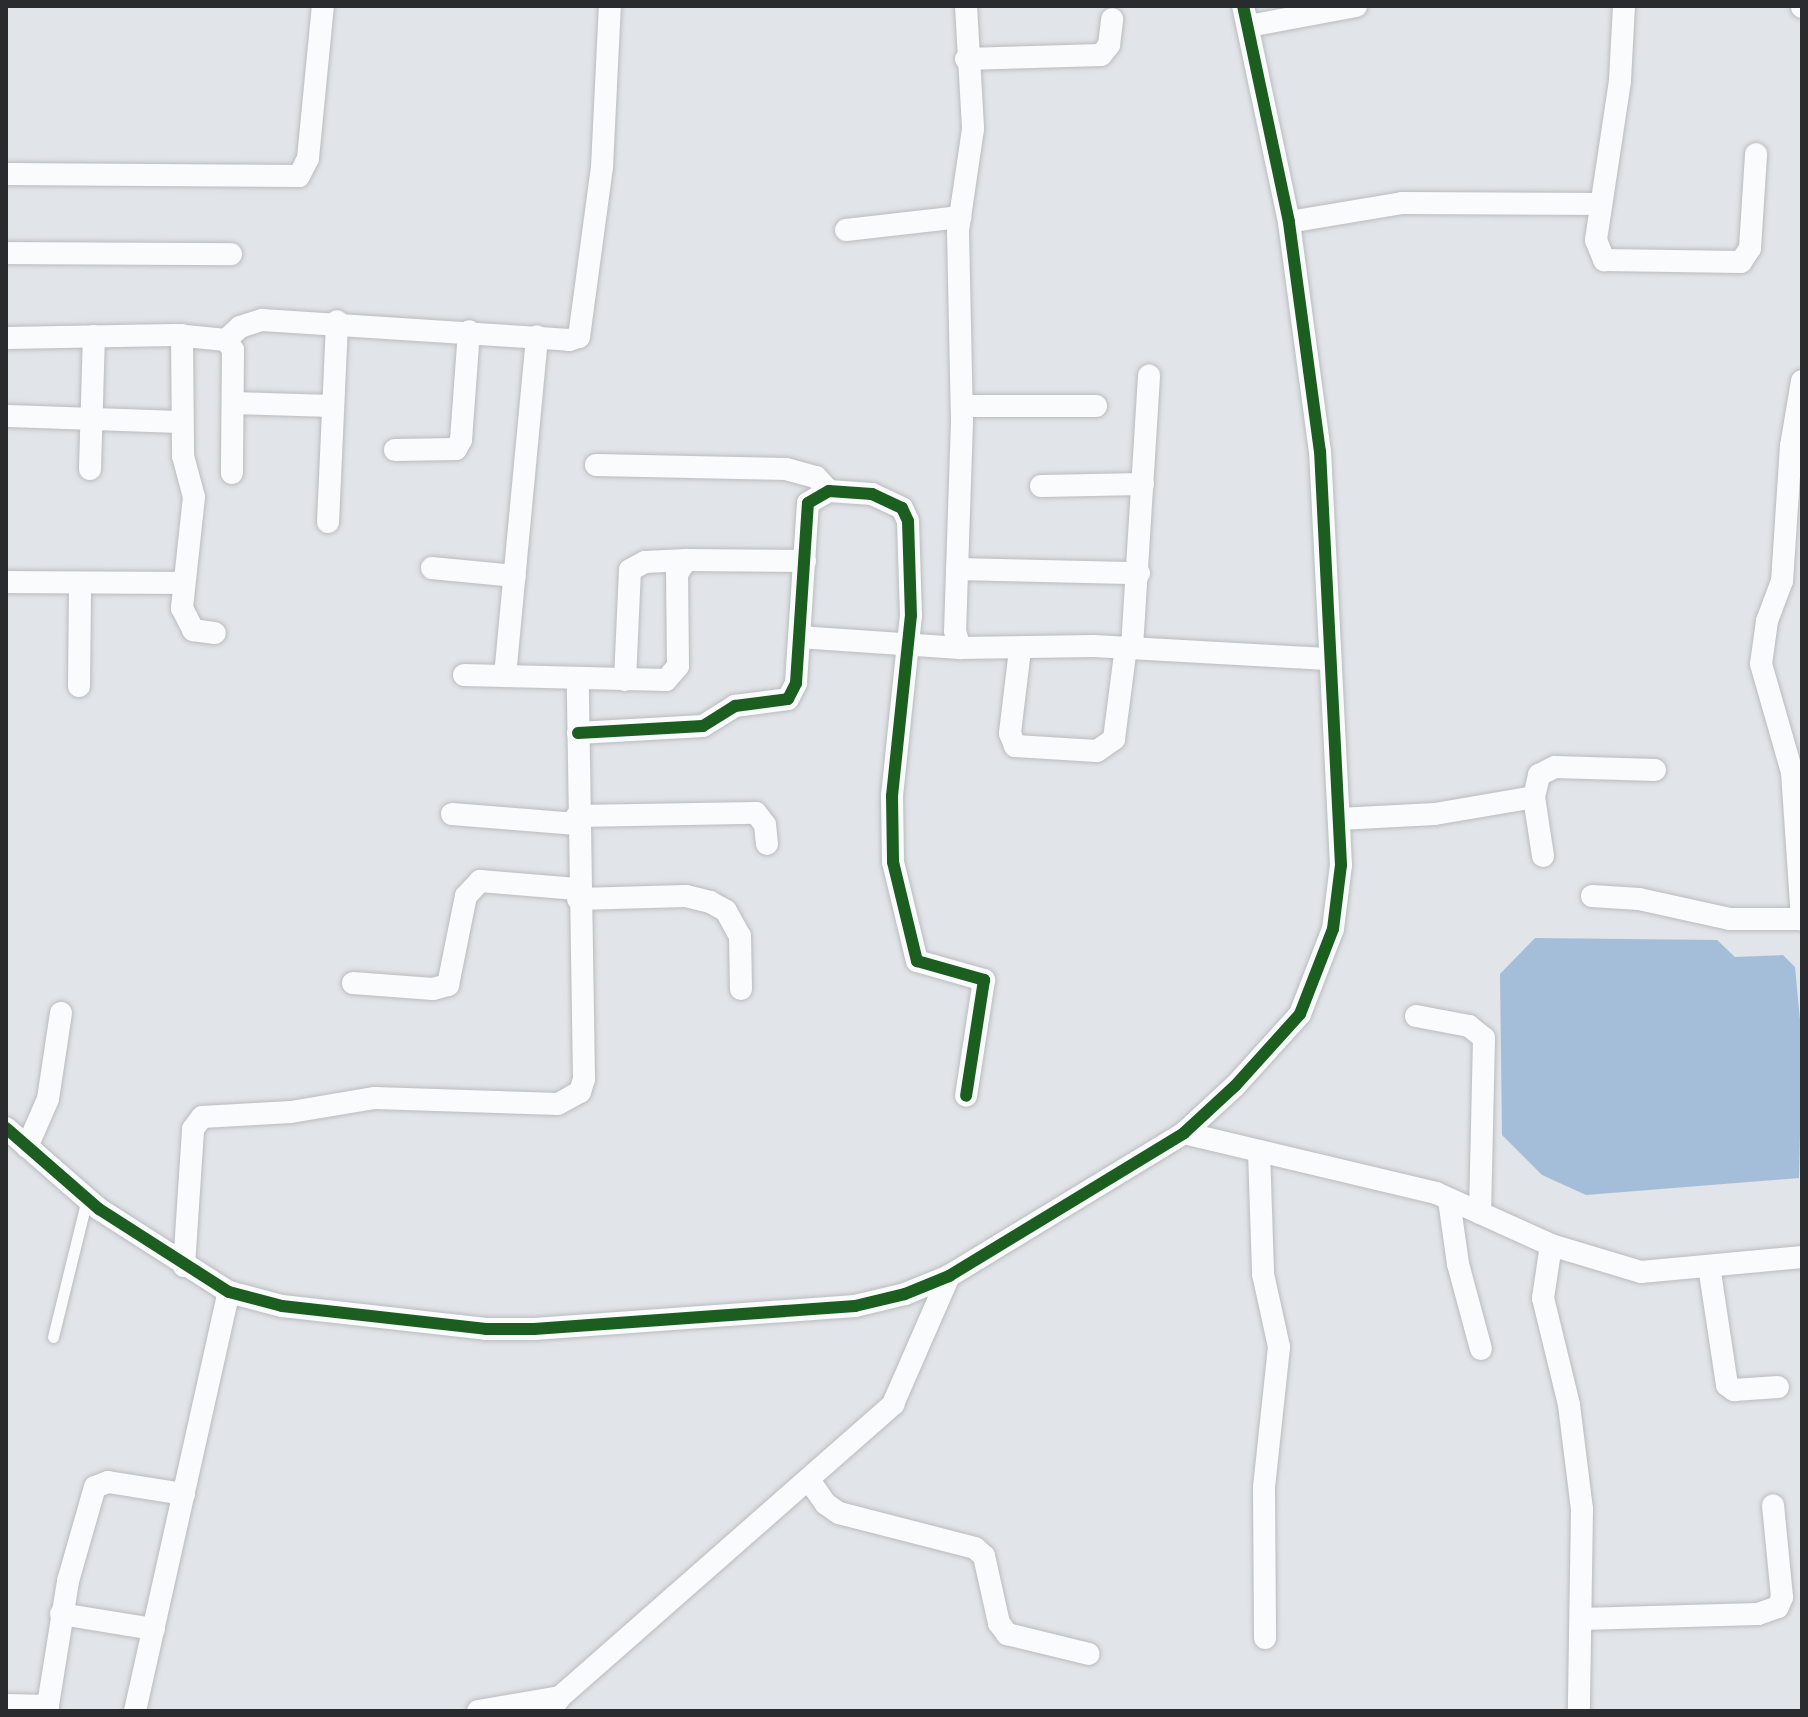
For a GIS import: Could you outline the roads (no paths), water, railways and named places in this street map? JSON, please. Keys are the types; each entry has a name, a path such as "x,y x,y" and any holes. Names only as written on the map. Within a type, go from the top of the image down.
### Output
{"street":[{"path":"6,174 299,176 308,158 323,6"},
{"path":"226,340 240,327 262,320 337,321 575,339 585,322 602,167 610,6"},
{"path":"960,648 957,569 962,406 960,217 973,129 966,59 966,6"},
{"path":"6,1128 87,1199 184,1266 229,1292 282,1306 486,1329 534,1329 855,1306 905,1294 949,1276 1184,1133 1235,1086 1300,1014 1333,929 1341,865 1320,452 1289,222 1246,16 1356,6"},
{"path":"1624,6 1620,81 1596,240 1600,254 1612,264 1741,262 1750,248 1756,154"},
{"path":"966,59 1101,55 1109,45 1112,19"},
{"path":"1289,222 1402,203 1601,204"},
{"path":"846,230 960,217"},
{"path":"6,253 231,254"},
{"path":"328,522 337,321"},
{"path":"395,450 456,449 461,440 469,331"},
{"path":"182,335 183,456 194,497 184,583 186,624 215,633"},
{"path":"6,338 182,335 226,340 233,350 232,473"},
{"path":"90,469 94,336"},
{"path":"505,676 537,337"},
{"path":"1020,650 1010,733 1015,746 1097,751 1114,739 1139,573 1149,376"},
{"path":"1592,896 1639,899 1730,919 1802,919 1797,772 1761,664 1767,621 1782,581 1791,446 1802,381"},
{"path":"233,403 332,406"},
{"path":"962,406 1096,406"},
{"path":"6,416 182,422"},
{"path":"596,465 786,469 816,477 829,491"},
{"path":"1041,486 1143,484"},
{"path":"578,733 703,726 735,706 777,704 793,693 805,561 803,514 808,503 829,491 872,494 902,508 910,544 910,646 892,796 893,862 917,961 984,980 966,1096"},
{"path":"464,675 657,681 673,675 678,666 677,574 686,560"},
{"path":"625,680 630,570 645,562 805,561"},
{"path":"432,568 515,576"},
{"path":"957,569 1139,573"},
{"path":"6,582 184,583"},
{"path":"79,686 80,583"},
{"path":"799,637 910,646 1020,650 1129,647 1330,659"},
{"path":"184,1266 193,1129 202,1117 291,1112 375,1098 558,1104 573,1099 584,1079 578,894 578,679"},
{"path":"1543,856 1534,797 1539,775 1555,767 1655,770"},
{"path":"1339,819 1435,814 1534,797"},
{"path":"452,814 577,820 756,813 765,825 767,844"},
{"path":"353,983 433,989 448,985 466,896 480,881 578,894 686,896 710,902 735,923 741,989"},
{"path":"27,1147 48,1099 61,1013"},
{"path":"1416,1016 1469,1026 1484,1038 1480,1213"},
{"path":"1184,1133 1449,1200 1551,1245 1641,1272 1802,1257"},
{"path":"1259,1151 1263,1274 1279,1347 1264,1488 1265,1638"},
{"path":"1449,1200 1458,1264 1481,1349"},
{"path":"1551,1245 1543,1298 1569,1405 1584,1560 1579,1711"},
{"path":"1709,1266 1722,1377 1734,1390 1778,1387"},
{"path":"478,1711 555,1704 893,1404 949,1276"},
{"path":"135,1711 229,1292"},
{"path":"809,1480 826,1504 839,1513 975,1548 984,1556 999,1623 1007,1634 1089,1654"},
{"path":"6,1705 47,1709 61,1614 95,1487 108,1482 184,1494"},
{"path":"1581,1619 1758,1614 1778,1607 1782,1597 1773,1505"},
{"path":"61,1614 154,1629"}],"lane":[{"path":"53,1337 87,1199"}],"water":[{"path":"1535,938 1717,940 1735,957 1783,955 1795,967 1802,1041 1799,1178 1586,1195 1542,1175 1502,1135 1500,974"}]}
